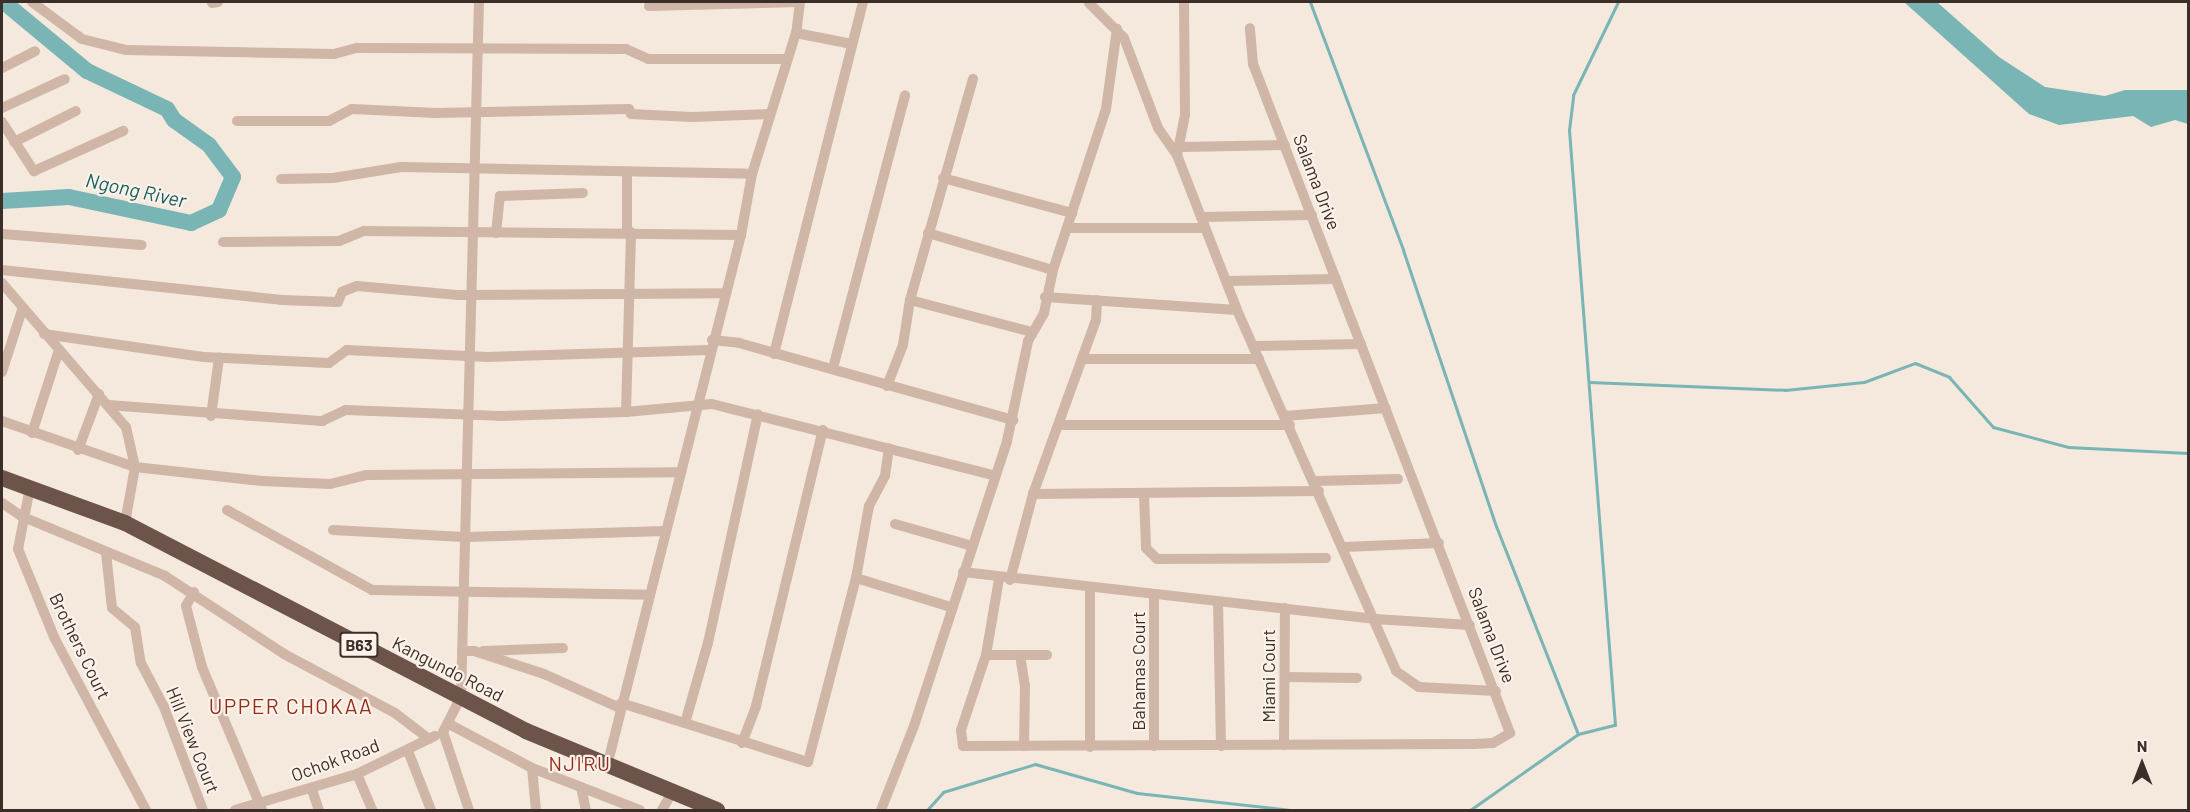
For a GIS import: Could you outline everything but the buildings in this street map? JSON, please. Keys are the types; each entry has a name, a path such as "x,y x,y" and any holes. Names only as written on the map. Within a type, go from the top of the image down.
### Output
{"highway":[{"name":"Kangundo Road","path":"2,478 125,523 461,697 607,766 713,810"}],"street":[{"path":"32,2 82,39 126,50 333,54 357,48 626,49 648,58 785,59"},
{"path":"469,810 446,728 461,697 474,170 478,113 479,2"},
{"path":"607,766 711,345 741,235 752,174 785,59 796,33 800,2 648,6"},
{"path":"774,354 863,2"},
{"path":"1184,2 1180,151 1201,217 1237,310 1344,547 1396,671 1409,684 1496,691"},
{"path":"1089,3 1117,29 1162,137 1180,151 1285,145"},
{"name":"Salama Drive","path":"986,655 961,740 968,748 1493,743 1510,733 1496,691 1253,64 1250,28"},
{"path":"881,810 914,726 1013,420 1032,332 1044,313 1045,297 1053,270 1106,109 1117,29"},
{"path":"796,33 852,44"},
{"path":"2,68 35,51"},
{"path":"2,108 64,79"},
{"path":"887,386 903,345 910,300 943,178 973,80"},
{"path":"833,368 905,95"},
{"path":"237,121 329,121 345,109 478,113 548,109 629,109 631,114 692,117 769,114"},
{"path":"14,142 76,111"},
{"path":"2,122 28,167 37,171 123,131"},
{"path":"281,179 333,178 400,167 752,174"},
{"path":"626,412 630,291 627,172"},
{"path":"943,178 1072,213"},
{"path":"496,233 500,196 583,194"},
{"path":"1201,217 1312,215"},
{"path":"1068,228 1205,228"},
{"path":"223,242 339,241 364,231 629,232 741,235"},
{"path":"928,233 1053,270"},
{"path":"2,234 142,245"},
{"path":"2,270 281,300 338,302 342,292 357,286 472,295 630,291 725,293"},
{"path":"1227,281 1336,279"},
{"path":"2,283 126,427 135,467 125,523"},
{"path":"1045,297 1237,310"},
{"path":"910,300 1032,332"},
{"path":"1047,655 986,655 1005,580 1033,494 1061,425 1082,359 1097,300"},
{"path":"2,372 23,307"},
{"path":"44,334 219,358 329,363 347,350 470,356 627,351 739,342 774,354 833,368 887,386 1013,420"},
{"path":"1254,346 1361,344"},
{"path":"32,433 59,350"},
{"path":"211,416 219,358"},
{"path":"1082,359 1258,359"},
{"path":"78,450 99,394"},
{"path":"108,405 211,416 322,422 346,410 468,416 626,412 712,404 824,430 993,476"},
{"path":"1061,425 1287,421 1386,408"},
{"path":"685,723 708,643 758,414"},
{"path":"2,421 78,450 135,467 315,484 366,475 680,472"},
{"path":"742,743 756,705 824,430"},
{"path":"474,651 544,674 621,706 685,723 742,743 808,762 856,578 869,506 885,476 890,448"},
{"path":"1033,494 1144,495 1317,486 1398,479"},
{"name":"Brothers Court","path":"30,489 21,516 18,549 52,633 146,810"},
{"path":"1144,495 1146,548 1157,559 1326,558"},
{"path":"2,503 21,516 106,553 146,566 194,592 284,654 395,713 429,739"},
{"path":"226,510 372,590 649,595"},
{"path":"895,524 972,546"},
{"path":"333,530 465,537 665,531"},
{"path":"1344,547 1438,543"},
{"name":"Hill View Court","path":"106,553 112,608 135,627 141,663 204,810"},
{"path":"963,572 1005,580 1375,619 1470,625"},
{"path":"856,578 951,607"},
{"path":"1090,589 1090,747"},
{"path":"194,592 186,606 202,667 260,807"},
{"name":"Bahamas Court","path":"1154,595 1154,746"},
{"path":"1218,602 1221,746"},
{"name":"Miami Court","path":"1284,745 1285,608"},
{"path":"462,651 563,648"},
{"path":"1020,655 1025,685 1024,746"},
{"path":"1285,677 1357,678"},
{"path":"446,728 532,768 640,810"},
{"name":"Ochok Road","path":"235,810 260,807 357,774 408,751 446,728"},
{"path":"408,751 431,810"},
{"path":"532,768 536,810"},
{"path":"357,774 372,810"},
{"path":"581,787 586,810"},
{"path":"312,790 320,810"},
{"path":"662,810 672,793"}],"water":[{"path":"1904,2 1937,2 1999,57 2045,87 2105,96 2125,90 2188,90 2188,124 2175,120 2151,127 2133,116 2059,125 2029,114"}],"waterway":[{"name":"Ngong River","path":"2,201 69,197 191,223 219,210 233,177 209,145 174,120 167,109 87,71 4,2"},
{"path":"1310,2 1403,250 1496,526 1578,734"},
{"path":"1470,810 1578,734 1615,725 1569,130 1573,95 1618,2"},
{"path":"1589,382 1785,390 1864,382 1915,363 1949,377 1993,427 2068,447 2188,453"},
{"path":"927,810 943,792 1035,764 1137,793 1290,810"}],"district":[{"name":"UPPER CHOKAA","path":"291,706"},
{"name":"NJIRU","path":"580,763"}]}
